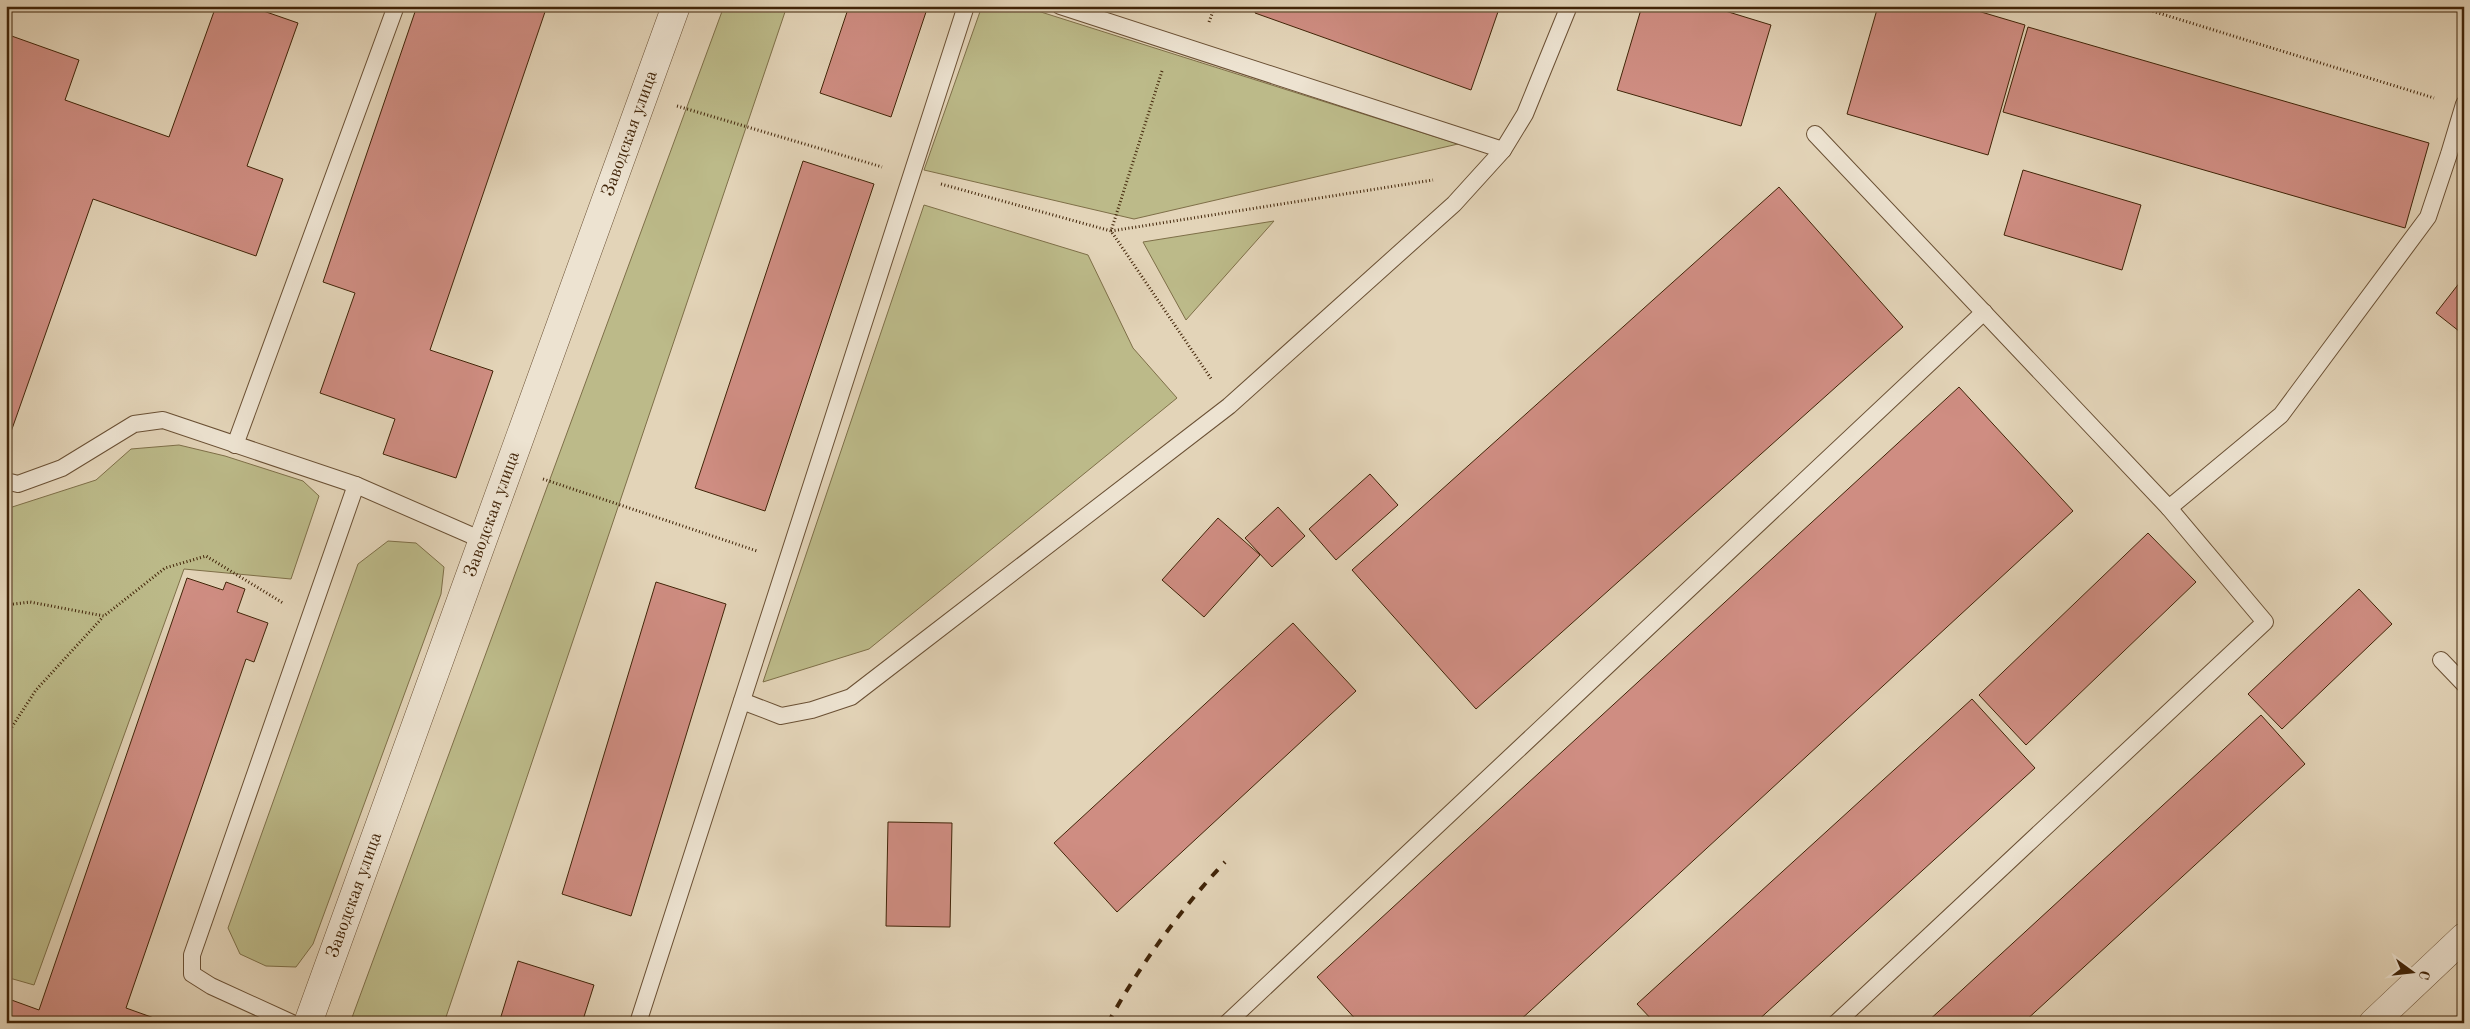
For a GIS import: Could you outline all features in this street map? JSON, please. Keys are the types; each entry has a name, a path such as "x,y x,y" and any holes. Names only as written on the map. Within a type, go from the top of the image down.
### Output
{"street":[{"name":"Заводская улица","path":"308,1023 676,6"},
{"path":"2372,1023 2464,937"}],"lane":[{"path":"234,446 396,6"},
{"path":"638,1023 966,6"},
{"path":"1060,6 1503,150"},
{"path":"742,701 781,716 812,710 851,697 1230,406 1454,204 1480,173 1503,150 1525,114 1569,6"},
{"path":"2169,508 2281,415 2428,217 2450,154 2463,106"},
{"path":"1815,134 2169,508 2265,622 1836,1023"},
{"path":"1227,1023 1984,312"},
{"path":"6,481 18,484 62,468 134,424 163,420 234,446 305,467 356,485 482,540"},
{"path":"292,1023 211,986 192,974 192,955 356,485"},
{"path":"2441,660 2464,684"}],"path":[{"path":"2136,6 2463,106"},
{"path":"1111,231 1172,42"},
{"path":"643,96 911,176 1111,231 1480,173"},
{"path":"1111,231 1230,406"},
{"path":"509,467 787,561"},
{"path":"6,736 36,690 104,616 165,568 206,556 309,618"},
{"path":"6,605 30,602 104,616"}],"shaded area":[{"path":"724,6 787,6 444,1023 350,1023"},
{"path":"982,6 1022,6 1458,144 1134,219 924,170"},
{"path":"924,205 1088,255 1133,348 1177,398 869,649 763,682"},
{"path":"1274,221 1186,320 1143,242"},
{"path":"179,445 225,456 303,481 319,496 291,579 184,569 34,985 6,977 6,509 96,480 131,449"},
{"path":"388,541 416,543 444,567 441,594 313,944 296,967 266,966 240,954 228,928 358,564"}],"building":[{"path":"216,6 249,6 298,23 247,166 283,179 256,256 93,199 6,446 6,34 79,60 65,100 169,137"},
{"path":"417,6 547,6 430,350 493,371 456,478 383,454 395,419 320,393 355,293 323,282"},
{"path":"849,6 928,6 891,117 820,93"},
{"path":"1257,6 1500,6 1471,90 1255,13"},
{"path":"1642,6 1709,6 1771,25 1741,126 1617,90"},
{"path":"1878,6 1961,6 2025,25 1988,155 1847,114"},
{"path":"2028,27 2429,143 2405,228 2003,112"},
{"path":"803,161 874,184 765,511 695,488"},
{"path":"2023,170 2141,205 2122,270 2004,235"},
{"path":"1779,187 1903,327 1476,709 1352,570"},
{"path":"2464,277 2464,335 2436,313"},
{"path":"1959,387 2073,511 1517,1023 1359,1023 1317,977"},
{"path":"1370,474 1398,505 1336,560 1309,529"},
{"path":"1278,507 1305,536 1272,567 1245,538"},
{"path":"1218,518 1260,555 1204,617 1162,580"},
{"path":"2148,533 2196,582 2026,745 1979,695"},
{"path":"187,578 223,590 226,582 245,589 237,612 268,623 254,662 246,659 126,1008 168,1023 6,1023 6,998 39,1010"},
{"path":"656,582 726,604 631,916 562,894"},
{"path":"2359,589 2392,624 2282,729 2248,694"},
{"path":"1293,623 1356,691 1117,912 1054,843"},
{"path":"1972,699 2035,768 1755,1023 1655,1023 1637,1004"},
{"path":"2261,715 2305,764 2023,1023 1926,1023"},
{"path":"888,822 952,823 950,927 886,926"},
{"path":"518,961 594,985 582,1023 499,1023"}],"railway":[{"path":"1108,1023 1133,981 1177,918 1225,862"}]}
